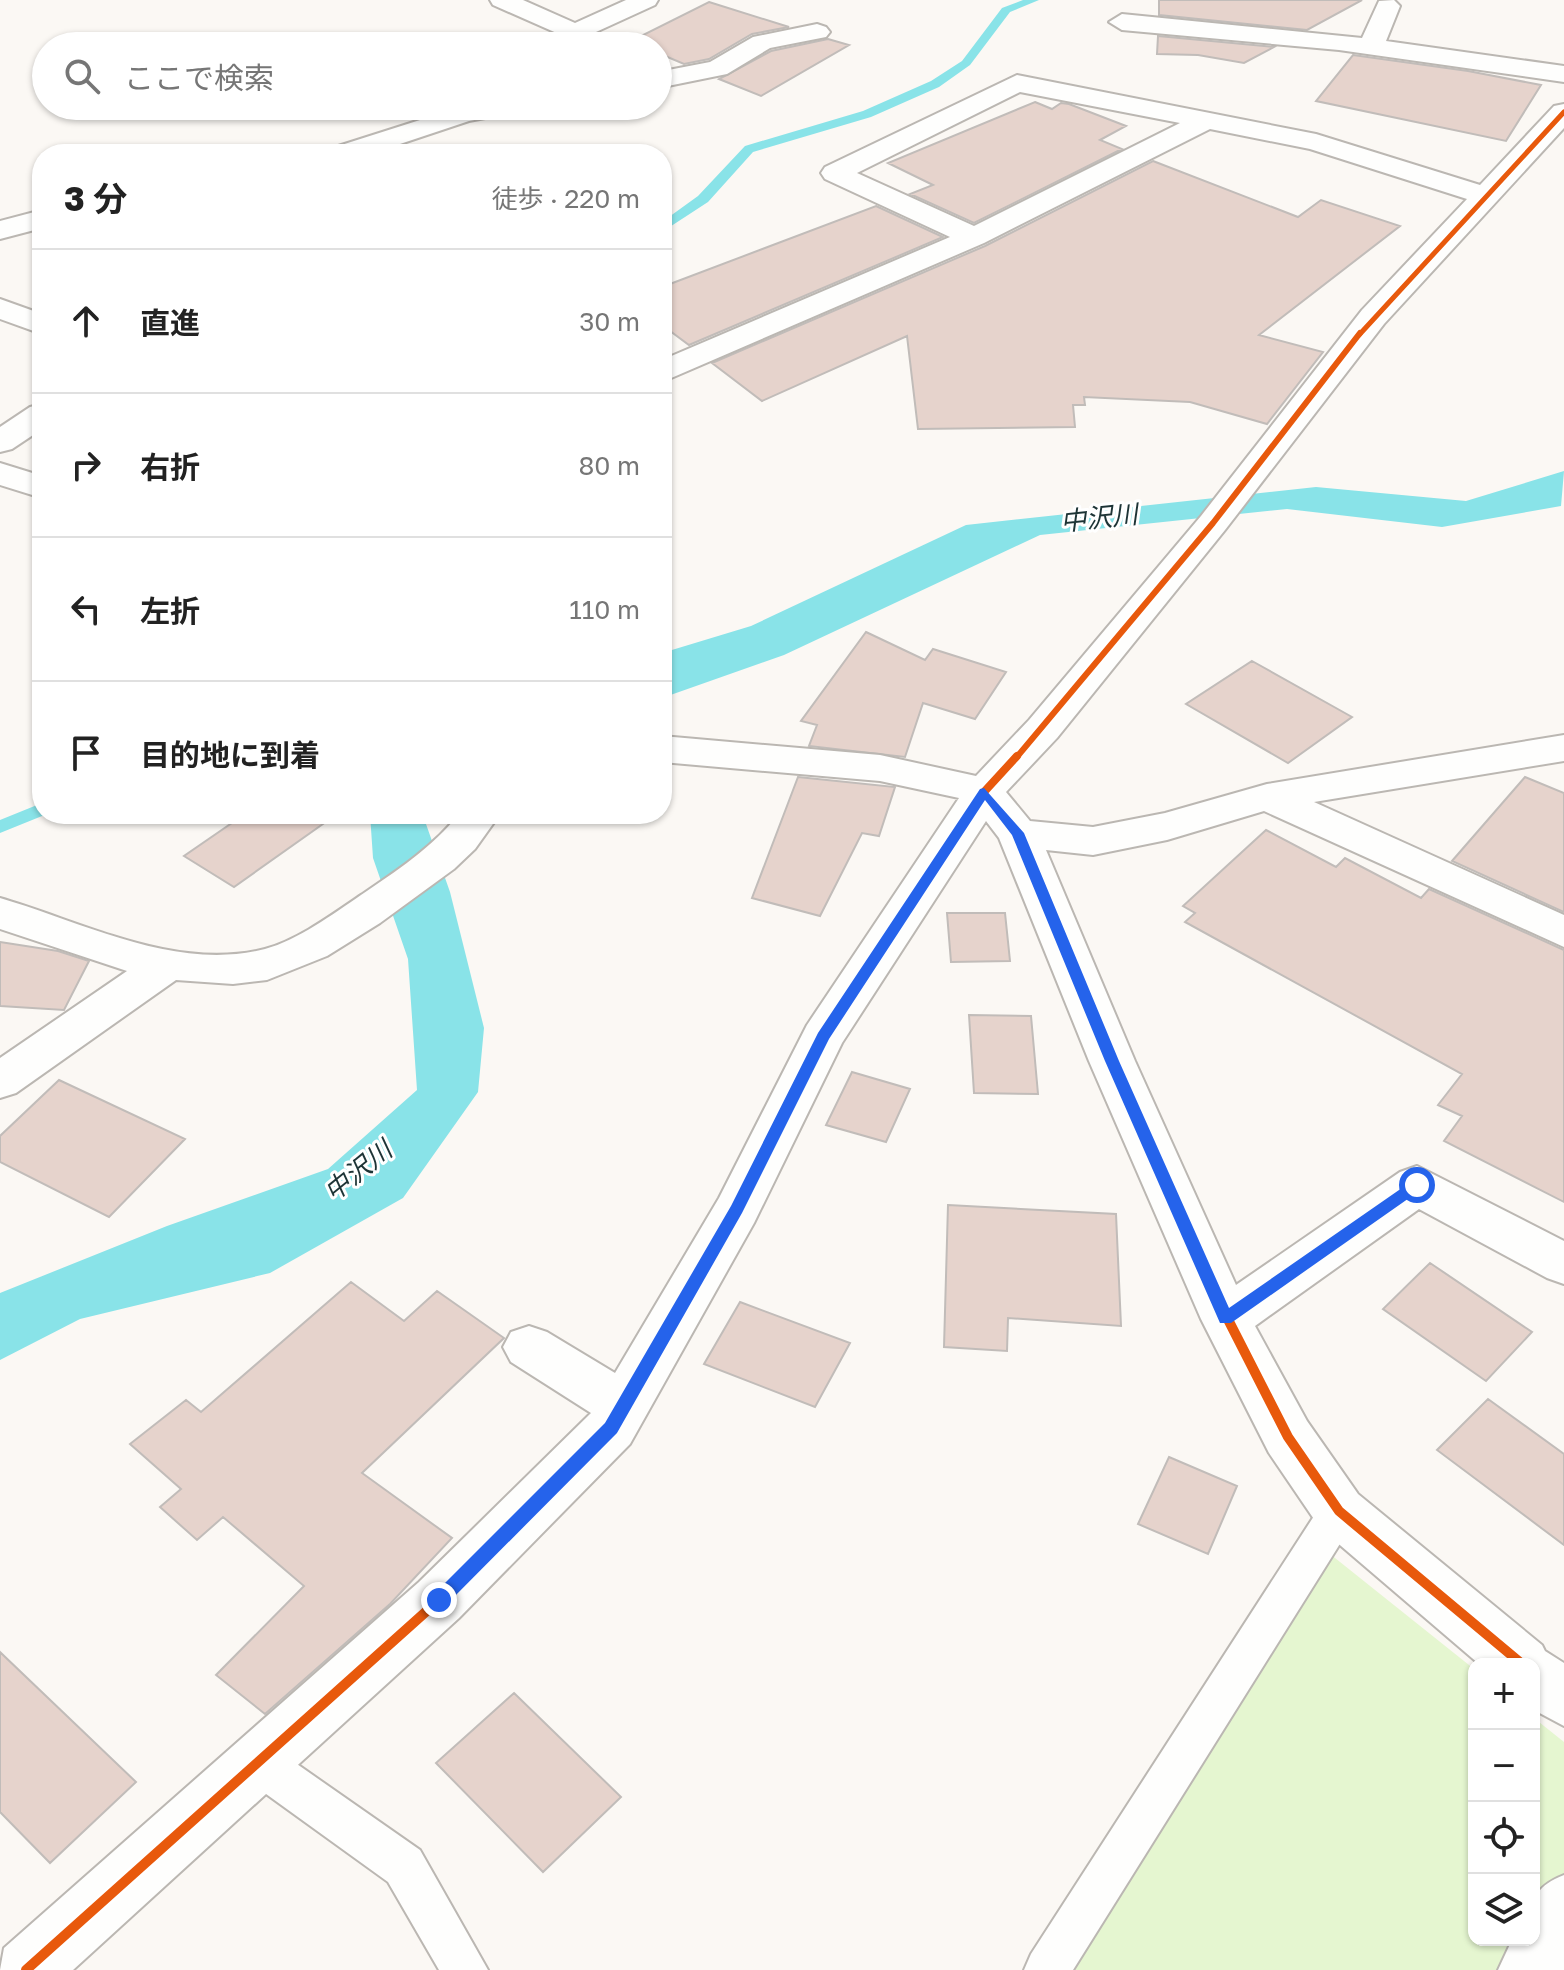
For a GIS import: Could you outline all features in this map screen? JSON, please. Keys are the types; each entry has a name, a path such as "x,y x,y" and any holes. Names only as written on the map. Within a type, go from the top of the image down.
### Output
{"street":[{"path":"502,0 576,32 646,0"},
{"path":"1371,47 1388,6"},
{"path":"1122,22 1264,22 1371,47 1564,74"},
{"path":"672,74 718,68 762,42 817,32"},
{"path":"974,237 835,173 1017,83 1316,142 1485,196"},
{"path":"26,1970 439,1600 611,1428 737,1209 823,1037 984,792 1043,729 1213,523 1373,317 1564,112"},
{"path":"367,144 444,120"},
{"path":"672,368 974,237 1208,120"},
{"path":"380,139 390,144"},
{"path":"0,230 32,222"},
{"path":"0,308 32,321"},
{"path":"0,442 32,421"},
{"path":"0,473 32,484"},
{"path":"1018,833 1093,841 1167,826 1267,797 1564,748"},
{"path":"672,750 880,768 953,782 984,792 1018,833 1112,1061 1226,1319 1288,1437 1339,1511 1515,1658"},
{"path":"1267,797 1564,932"},
{"path":"0,913 129,958 210,968 270,964 371,908 470,828"},
{"path":"0,1081 170,963"},
{"path":"1226,1319 1417,1185 1564,1264"},
{"path":"529,1347 624,1406"},
{"path":"1540,1679 1564,1699"},
{"path":"1530,1970 1564,1906"}],"lane":[{"path":"1047,1970 1339,1511"},
{"path":"259,1763 404,1866 465,1970"}],"green space":[{"path":"1320,1546 1468,1664 1468,1946 1540,1946 1540,1723 1564,1742 1564,1970 1066,1970"}],"water":[{"name":"中沢川","path":"1564,471 1561,506 1442,527 1287,509 1040,535 784,655 672,694 672,650 751,626 966,525 1316,487 1466,501"},
{"name":"中沢川","path":"371,824 426,824 450,892 484,1028 478,1092 403,1198 270,1273 80,1319 0,1360 0,1293 167,1226 328,1169 417,1090 408,959 373,858"}],"building":[{"path":"1159,0 1362,0 1307,30 1159,15"},
{"path":"709,2 789,27 752,34 709,59 684,64 672,59 672,32 649,32"},
{"path":"1158,36 1274,47 1244,63 1198,55 1157,54"},
{"path":"828,39 849,45 761,96 719,79 771,51"},
{"path":"1353,55 1541,85 1506,141 1316,101"},
{"path":"1035,102 1052,109 1061,103 1069,104 1126,126 1100,140 1122,149 974,223 910,194 933,185 888,163"},
{"path":"1153,161 1298,217 1321,200 1400,226 1259,335 1323,352 1267,424 1190,402 1084,397 1085,405 1073,405 1075,427 918,429 907,336 762,401 712,363 985,246"},
{"path":"876,206 943,237 689,345 672,332 672,283"},
{"path":"866,632 925,660 933,649 1006,672 975,719 923,703 905,757 809,746 817,725 801,721"},
{"path":"1252,661 1352,717 1288,763 1186,704"},
{"path":"798,777 895,787 879,836 862,833 820,916 752,898"},
{"path":"1525,777 1564,793 1564,912 1452,861"},
{"path":"230,824 323,824 234,887 184,856"},
{"path":"1266,830 1336,867 1345,858 1421,898 1429,889 1564,950 1564,1202 1444,1141 1462,1116 1438,1105 1462,1074 1185,922 1195,913 1183,906"},
{"path":"947,913 1005,913 1010,961 951,962"},
{"path":"0,942 58,951 89,961 64,1010 0,1006"},
{"path":"969,1015 1031,1016 1038,1094 974,1093"},
{"path":"852,1072 910,1089 886,1142 826,1125"},
{"path":"59,1080 185,1139 109,1217 0,1162 0,1136"},
{"path":"948,1205 1116,1214 1121,1326 1008,1318 1007,1351 944,1347"},
{"path":"1430,1263 1532,1332 1486,1381 1383,1309"},
{"path":"351,1282 404,1321 437,1291 504,1338 362,1473 452,1538 390,1604 265,1714 216,1675 304,1586 223,1517 197,1540 160,1507 181,1489 130,1444 186,1400 201,1412"},
{"path":"740,1302 850,1343 815,1407 704,1364"},
{"path":"1488,1399 1564,1454 1564,1545 1437,1450"},
{"path":"1169,1457 1237,1486 1208,1554 1138,1524"},
{"path":"0,1652 136,1782 50,1863 0,1812"},
{"path":"514,1693 621,1797 543,1872 436,1763"}],"waterway":[{"path":"672,221 703,199 749,149 867,114 935,84 966,63 1006,10 1033,0"},
{"path":"0,827 32,813"}],"cycle path":[{"path":"26,1970 439,1600 611,1428 737,1209 823,1037 984,792 1043,729 1213,523 1373,317 1564,112"},
{"path":"1018,833 1112,1061 1226,1319 1288,1437 1339,1511 1515,1658"}],"route":[{"path":"439,1600 611,1428 737,1209 823,1037 984,792 1018,833 1112,1061 1226,1319 1417,1185"}]}
